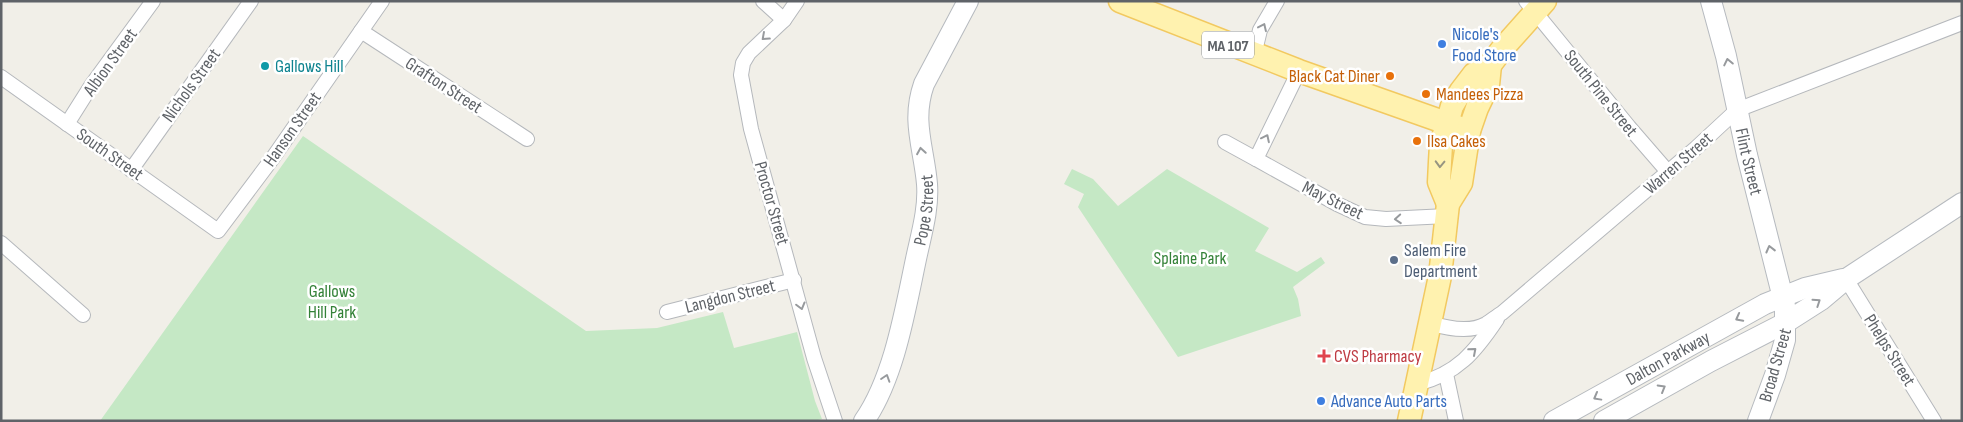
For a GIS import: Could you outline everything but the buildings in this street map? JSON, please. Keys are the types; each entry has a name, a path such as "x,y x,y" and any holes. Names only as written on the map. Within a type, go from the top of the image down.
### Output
{"main road":[{"name":"MA 107","path":"1120,1 1254,55 1469,131"},
{"path":"1409,421 1440,276 1447,210 1440,182 1441,145 1446,123 1452,106 1461,91 1474,74 1490,65 1536,5"},
{"path":"1447,210 1461,183 1469,131 1488,85 1490,65"}],"street":[{"name":"Albion Street","path":"67,124 91,86 153,1"},
{"name":"Nichols Street","path":"131,170 251,1"},
{"name":"Hanson Street","path":"218,231 272,160 382,1"},
{"path":"763,1 784,20"},
{"name":"Proctor Street","path":"798,1 784,20 749,53 743,63 741,75 751,129 814,358 835,421"},
{"name":"Pope Street","path":"864,421 879,397 889,368 908,297 924,219 927,184 917,122 920,97 924,84 968,1"},
{"path":"1254,55 1260,30 1277,1"},
{"name":"Flint Street","path":"1711,1 1726,56 1751,173 1782,296 1785,323"},
{"name":"South Pine Street","path":"1536,5 1628,128 1668,172"},
{"name":"Warren Street","path":"1430,323 1467,329 1484,326 1502,313 1668,172 1737,110 1962,23"},
{"name":"Grafton Street","path":"361,32 528,140"},
{"path":"1256,159 1298,71"},
{"name":"South Street","path":"1,77 218,231"},
{"name":"May Street","path":"1225,142 1337,204 1365,217 1386,219 1447,210"},
{"name":"Broad Street","path":"1758,421 1775,375 1784,340 1785,323 1821,300 1846,279 1962,202"},
{"path":"1,243 83,315"},
{"name":"Broad Street","path":"1782,296 1805,288 1846,279"},
{"name":"Phelps Street","path":"1846,279 1934,421"},
{"name":"Langdon Street","path":"666,312 794,280"},
{"name":"Dalton Parkway","path":"1554,421 1700,339 1782,296"},
{"name":"Warren Street","path":"1417,384 1446,374 1479,347 1502,313"},
{"name":"Dalton Parkway","path":"1604,421 1711,360 1785,323"},
{"path":"1446,374 1456,421"}],"green space":[{"name":"Gallows Hill Park","path":"303,136 586,331 657,328 723,312 734,348 797,332 815,401 822,419 814,421 100,421"},
{"name":"Splaine Park","path":"1072,169 1093,179 1118,206 1167,169 1269,228 1255,251 1297,272 1321,257 1325,263 1293,287 1298,299 1301,316 1178,357 1078,207 1084,194 1064,184"}],"place":[{"name":"Nicole's Food Store","path":"1442,44"},
{"name":"Gallows Hill","path":"265,66"},
{"name":"Black Cat Diner","path":"1390,76"},
{"name":"Mandees Pizza","path":"1426,94"},
{"name":"Ilsa Cakes","path":"1417,141"},
{"name":"Salem Fire Department","path":"1394,260"},
{"name":"CVS Pharmacy","path":"1324,356"},
{"name":"Advance Auto Parts","path":"1321,401"}]}
